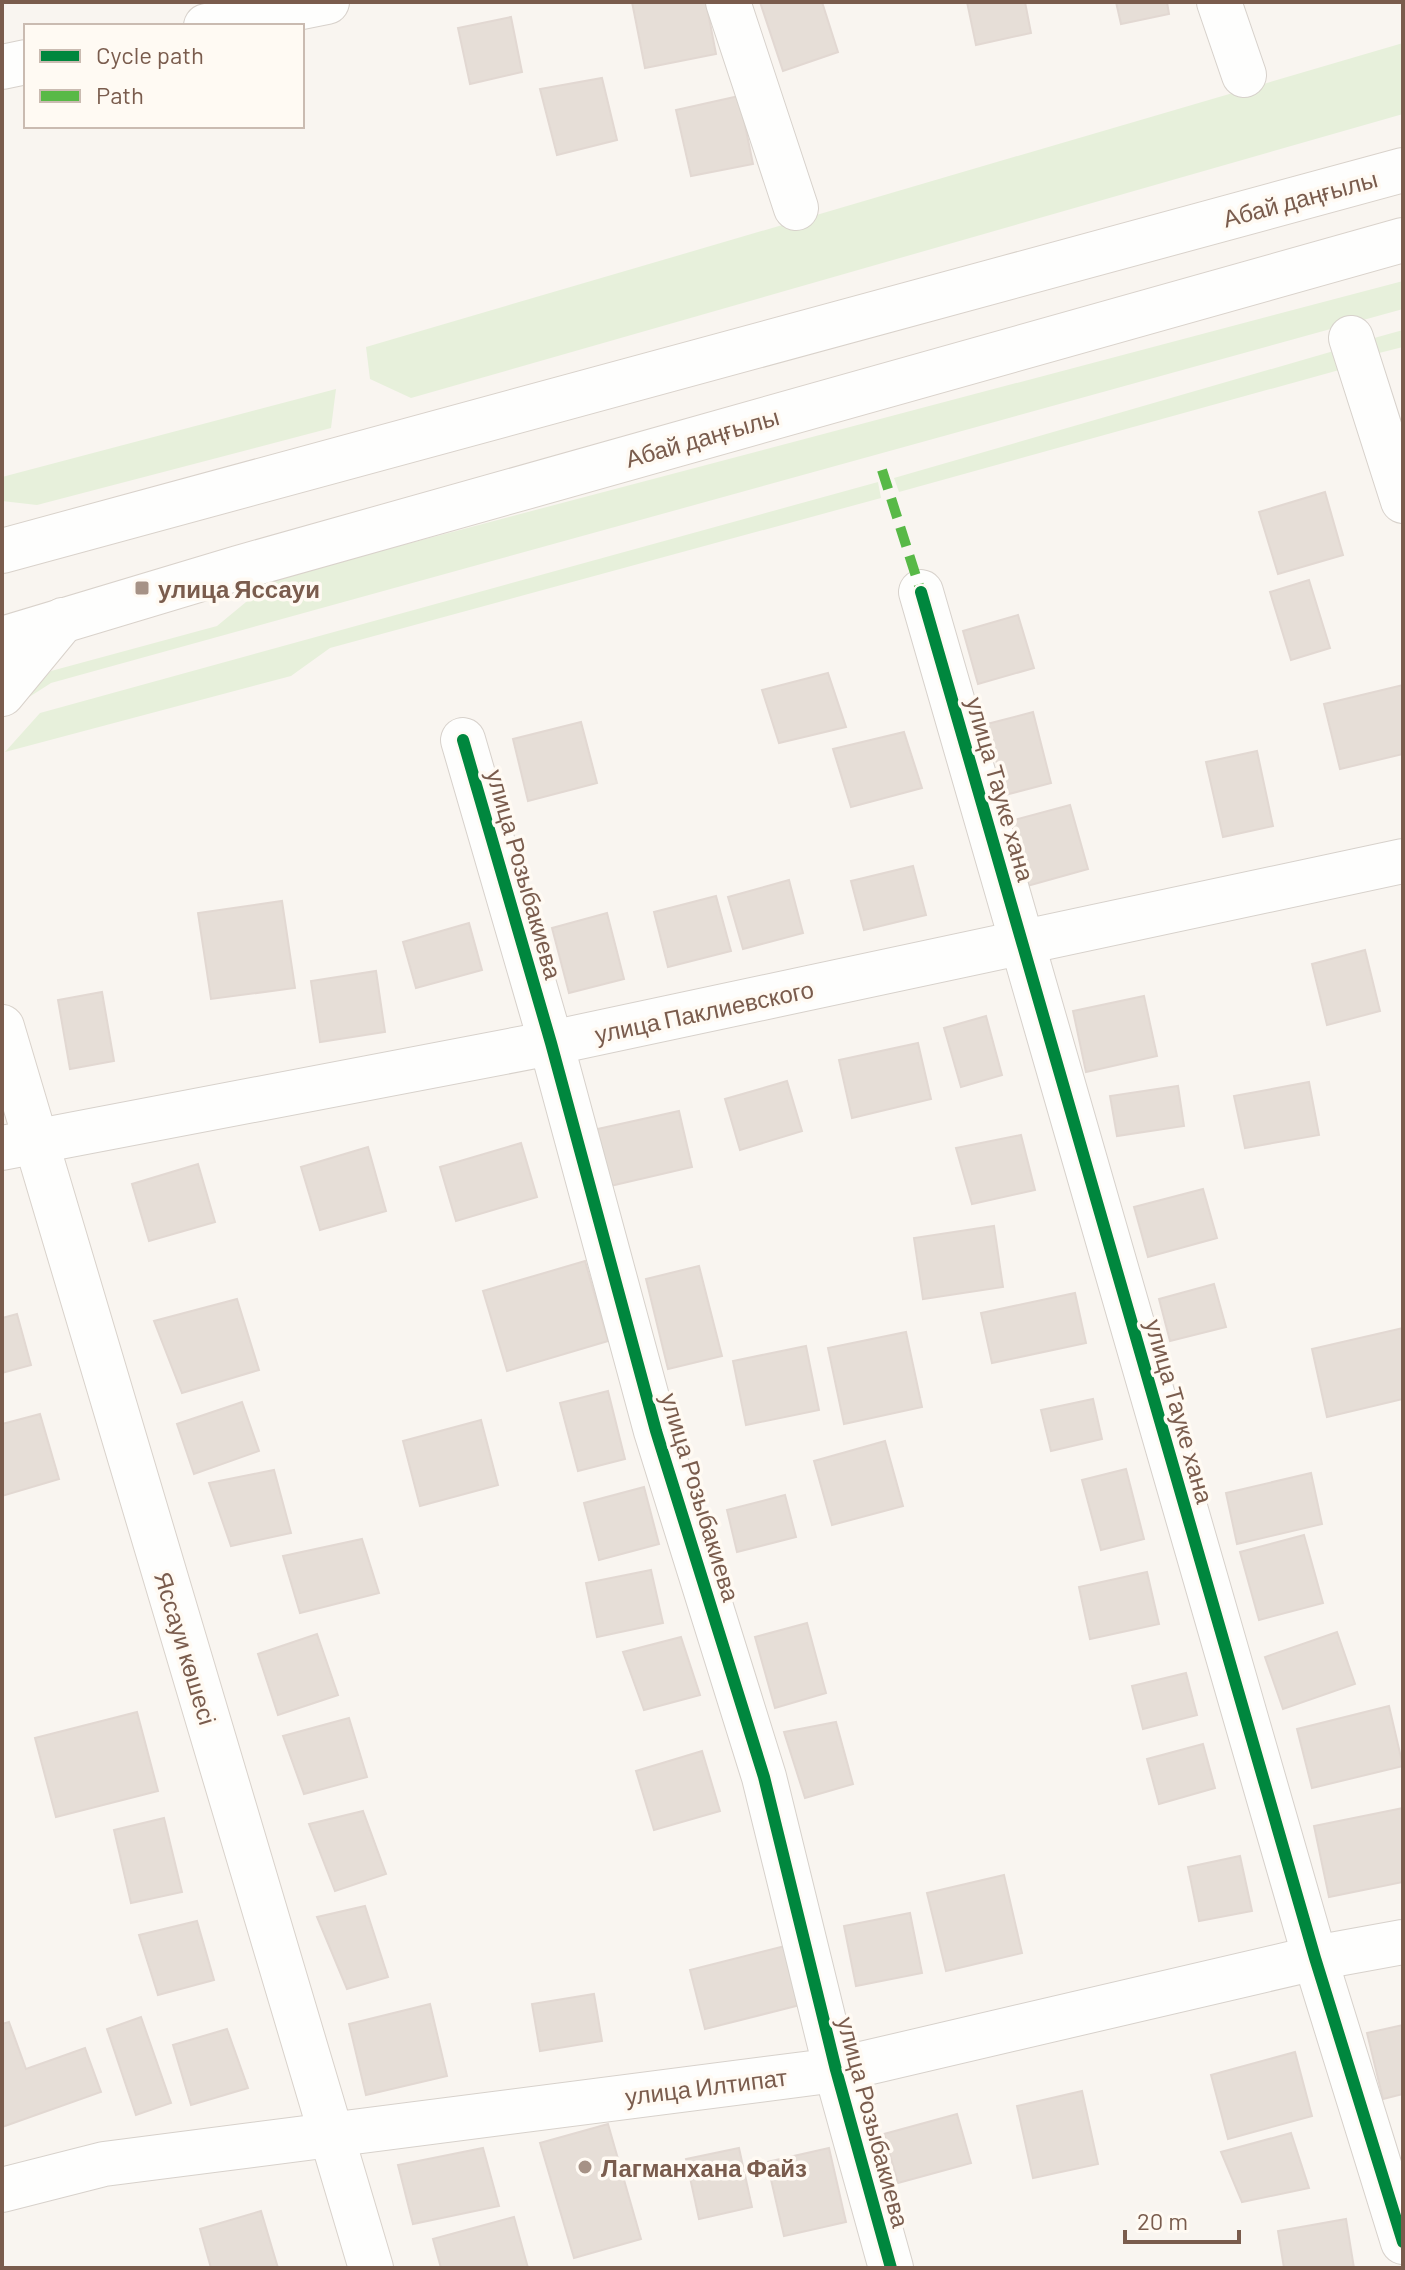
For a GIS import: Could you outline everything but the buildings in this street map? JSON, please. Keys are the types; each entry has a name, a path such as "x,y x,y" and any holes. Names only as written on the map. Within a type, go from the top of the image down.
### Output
{"street":[{"path":"216,24 327,2"},
{"path":"728,2 796,208"},
{"path":"1219,2 1244,75"},
{"path":"2,67 24,62"},
{"name":"Абай даңғылы","path":"8,545 1403,170"},
{"name":"Абай даңғылы","path":"2,639 269,559 1403,240"},
{"path":"1351,338 1403,501"},
{"name":"улица Тауке хана","path":"921,592 1315,1958 1403,2242"},
{"path":"2,694 63,620"},
{"name":"улица Розыбакиева","path":"463,740 551,1043 656,1431 764,1777 836,2070 891,2268"},
{"name":"улица Паклиевского","path":"18,1145 551,1043 1403,861"},
{"name":"Яссауи көшесі","path":"2,1027 18,1145 332,2133 371,2268"},
{"name":"улица Илтипат","path":"2,2190 104,2164 836,2070 1315,1958 1403,1942"}],"green space":[{"path":"1403,43 1403,114 411,398 370,379 366,347"},
{"path":"1403,281 1403,309 51,683 26,699 51,671 217,626 274,579"},
{"path":"1403,330 1403,347 1371,355 1367,340"},
{"path":"1344,348 1350,367 899,492 894,478"},
{"path":"336,389 331,428 37,505 2,501 2,477"},
{"path":"878,482 881,498 330,648 291,676 5,752 40,713"}],"marked path":[{"path":"882,470 921,592"}],"cycle path":[{"path":"921,592 1315,1958 1403,2242"},
{"path":"463,740 551,1043 656,1431 764,1777 836,2070 891,2268"}],"place":[{"name":"улица Яссауи","path":"142,588"},
{"name":"Лагманхана Файз","path":"585,2167"}]}
